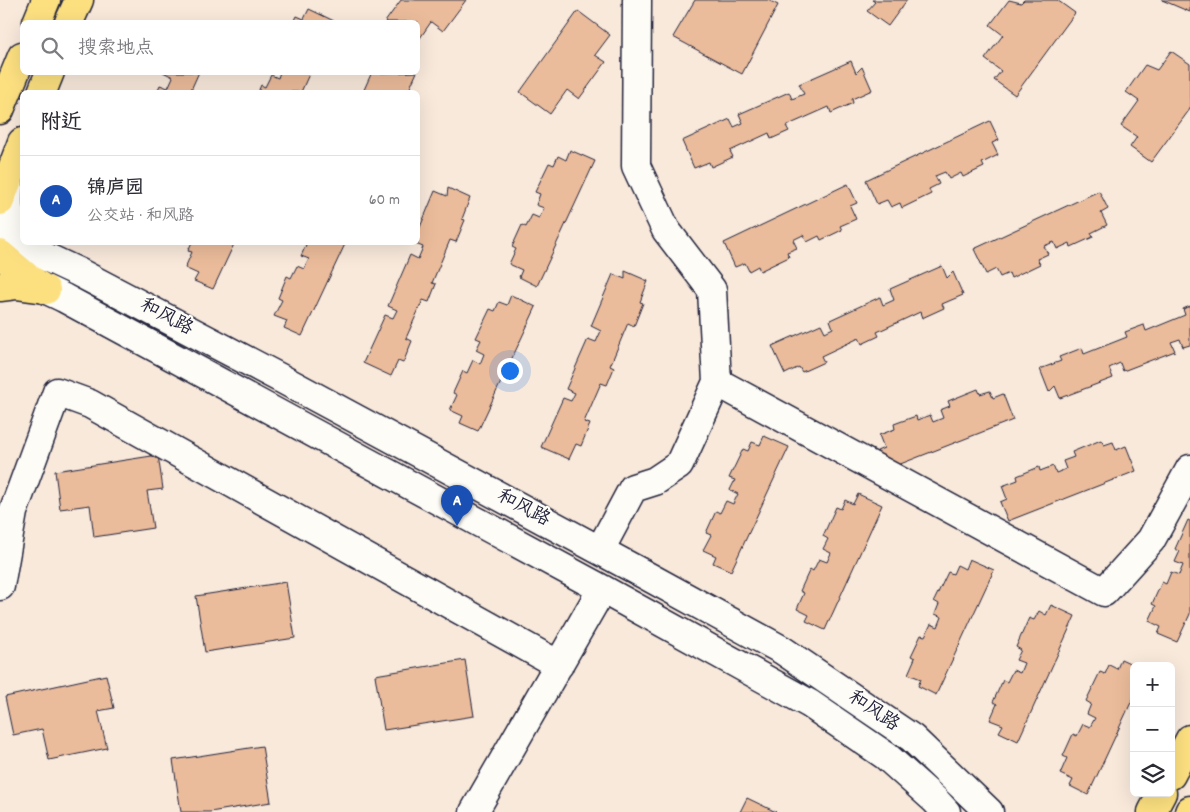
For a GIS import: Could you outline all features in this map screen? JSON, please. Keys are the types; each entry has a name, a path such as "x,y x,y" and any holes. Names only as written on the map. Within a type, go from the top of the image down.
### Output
{"main road":[{"path":"37,20 46,0"},
{"path":"70,20 78,0"},
{"path":"0,110 20,61"},
{"path":"43,90 49,75"},
{"path":"0,201 20,147"},
{"path":"0,255 46,290"},
{"path":"0,287 16,285 46,290"},
{"path":"1175,767 1190,739"},
{"path":"1152,812 1160,797"}],"street":[{"path":"600,550 633,488 655,481 679,465 717,382 712,290 666,230 636,166 637,0"},
{"path":"10,174 8,208 12,221 20,231"},
{"path":"36,245 62,264"},
{"path":"0,255 32,258 62,264"},
{"name":"和风路","path":"62,264 282,379 782,650 912,738 989,812"},
{"name":"和风路","path":"46,290 602,589 810,704 886,756 936,800 946,812"},
{"path":"717,382 1104,592 1151,540 1190,469"},
{"path":"0,586 13,512 57,392 90,404 559,665"},
{"path":"474,812 602,589"}],"building":[{"path":"401,0 466,0 443,31 431,22 420,38 420,20 386,20"},
{"path":"695,0 768,0 778,5 742,74 673,37"},
{"path":"872,0 907,0 888,26 867,11 875,2"},
{"path":"1009,0 1021,3 1024,0 1057,0 1075,13 1015,95 994,80 1001,71 985,59 1003,35 990,25"},
{"path":"1162,0 1190,0 1190,12"},
{"path":"309,9 332,20 295,20 297,16 304,19"},
{"path":"578,11 610,35 595,55 606,62 579,99 567,90 550,114 520,92"},
{"path":"1171,51 1190,64 1190,109 1151,162 1130,147 1137,137 1121,126 1139,101 1126,92 1145,65 1157,70"},
{"path":"851,61 856,73 862,67 872,90 852,99 853,103 831,113 829,107 786,126 789,131 771,139 769,133 730,151 733,157 711,167 709,162 694,168 682,141 730,119 734,127 743,123 739,114 789,92 792,99 804,94 799,84"},
{"path":"169,75 198,75 191,90 158,90 160,85 168,88 173,77"},
{"path":"271,75 278,78 279,75 309,75 302,90 259,90 261,85 265,87"},
{"path":"371,75 416,75 409,90 364,90"},
{"path":"990,121 999,140 992,143 998,155 982,163 984,167 963,177 961,173 949,179 945,172 935,176 939,184 929,189 931,194 902,208 900,203 891,207 887,200 877,204 866,180"},
{"path":"570,150 595,161 537,286 519,277 522,270 509,264 516,249 512,247 522,225 526,227 532,215 539,218 544,208 536,205 540,194 535,192 549,163 554,165 558,156 566,160"},
{"path":"848,184 857,203 850,206 856,219 840,226 842,230 821,240 819,236 807,242 803,235 793,240 797,248 787,252 789,257 760,271 758,266 749,271 745,263 735,267 724,243"},
{"path":"448,188 470,198 462,219 465,220 456,242 450,240 432,283 436,284 429,302 423,300 406,338 412,341 403,363 398,361 391,376 363,363 385,315 393,318 397,310 388,306 410,255 418,259 423,247 418,245 420,245 420,227 435,191 447,196"},
{"path":"1099,191 1108,209 1101,213 1107,225 1091,233 1093,237 1071,247 1070,243 1057,249 1054,242 1044,246 1048,254 1037,259 1040,264 1011,278 1009,273 1000,277 996,269 986,274 974,249"},
{"path":"191,245 234,245 213,289 194,281 198,274 185,268 192,252 188,251"},
{"path":"306,245 345,245 302,336 284,328 287,321 274,316 282,300 278,298 287,276 291,278 297,266 304,269 309,259 301,256"},
{"path":"942,266 947,278 953,272 963,295 942,304 944,308 922,318 920,312 877,332 879,336 862,344 859,338 821,356 824,362 802,372 799,367 785,374 772,346 821,324 825,332 833,328 830,320 880,297 883,305 894,300 890,289"},
{"path":"625,271 648,281 640,302 643,303 634,326 628,323 610,366 614,368 607,385 601,383 584,422 590,424 581,446 576,444 569,459 541,447 563,398 571,401 575,393 566,389 588,339 596,342 601,331 591,326 613,274 625,279"},
{"path":"511,295 536,307 478,431 460,423 463,416 450,410 457,395 453,393 463,371 467,373 473,360 480,364 484,354 476,350 481,340 476,338 490,309 495,311 499,302 507,305"},
{"path":"1190,306 1190,345 1183,347 1180,339 1171,342 1175,351 1123,371 1120,363 1109,368 1113,378 1060,398 1055,386 1049,392 1040,369 1061,361 1059,357 1082,348 1084,354 1127,337 1125,332 1144,325 1146,331 1185,315 1183,309"},
{"path":"978,389 980,394 990,391 993,398 1003,394 1013,420 885,470 877,451 884,448 879,435 895,429 894,424 916,416 917,420 930,415 933,422 943,418 940,410 950,406 948,401"},
{"path":"764,436 789,447 731,571 713,563 716,556 703,550 711,535 706,533 716,511 720,513 726,501 733,504 738,494 730,490 735,480 729,478 743,449 748,451 752,442 760,445"},
{"path":"1101,440 1104,445 1113,442 1116,450 1126,446 1136,471 1008,521 1000,502 1007,499 1002,486 1018,480 1017,476 1039,467 1040,471 1053,466 1056,473 1066,469 1063,461 1074,457 1072,452"},
{"path":"158,455 163,489 147,491 153,528 94,537 90,505 60,509 55,471"},
{"path":"858,494 882,505 825,630 806,621 809,615 797,609 804,593 800,591 810,569 813,571 819,559 827,562 831,553 823,549 828,539 823,536 836,507 841,509 845,500 853,504"},
{"path":"1188,520 1190,521 1190,614 1177,642 1158,634 1161,627 1149,621 1156,606 1152,604 1162,582 1166,584 1171,572 1179,575 1183,565 1175,562 1180,551 1175,549"},
{"path":"969,559 994,570 936,695 918,686 921,679 908,674 915,658 911,656 921,635 925,636 931,624 938,627 942,617 935,614 939,604 934,601 948,572 953,574 957,565 965,569"},
{"path":"286,582 295,638 205,652 196,596"},
{"path":"1051,605 1075,616 1018,741 999,732 1003,725 990,720 997,704 993,702 1003,680 1007,682 1013,670 1020,673 1024,663 1016,660 1021,650 1016,647 1029,618 1034,620 1039,611 1046,615"},
{"path":"1121,659 1130,663 1130,705 1088,795 1070,786 1073,780 1060,774 1067,758 1063,756 1073,734 1077,736 1083,724 1090,727 1095,718 1087,714 1091,704 1086,701 1100,672 1105,674 1109,665 1117,669"},
{"path":"465,660 474,716 384,730 375,675"},
{"path":"106,675 114,708 98,711 107,748 49,760 42,729 13,735 5,697"},
{"path":"262,746 271,802 210,812 181,812 173,760"},
{"path":"747,798 776,812 740,812"}],"place":[{"name":"锦庐园","path":"457,526"}]}
